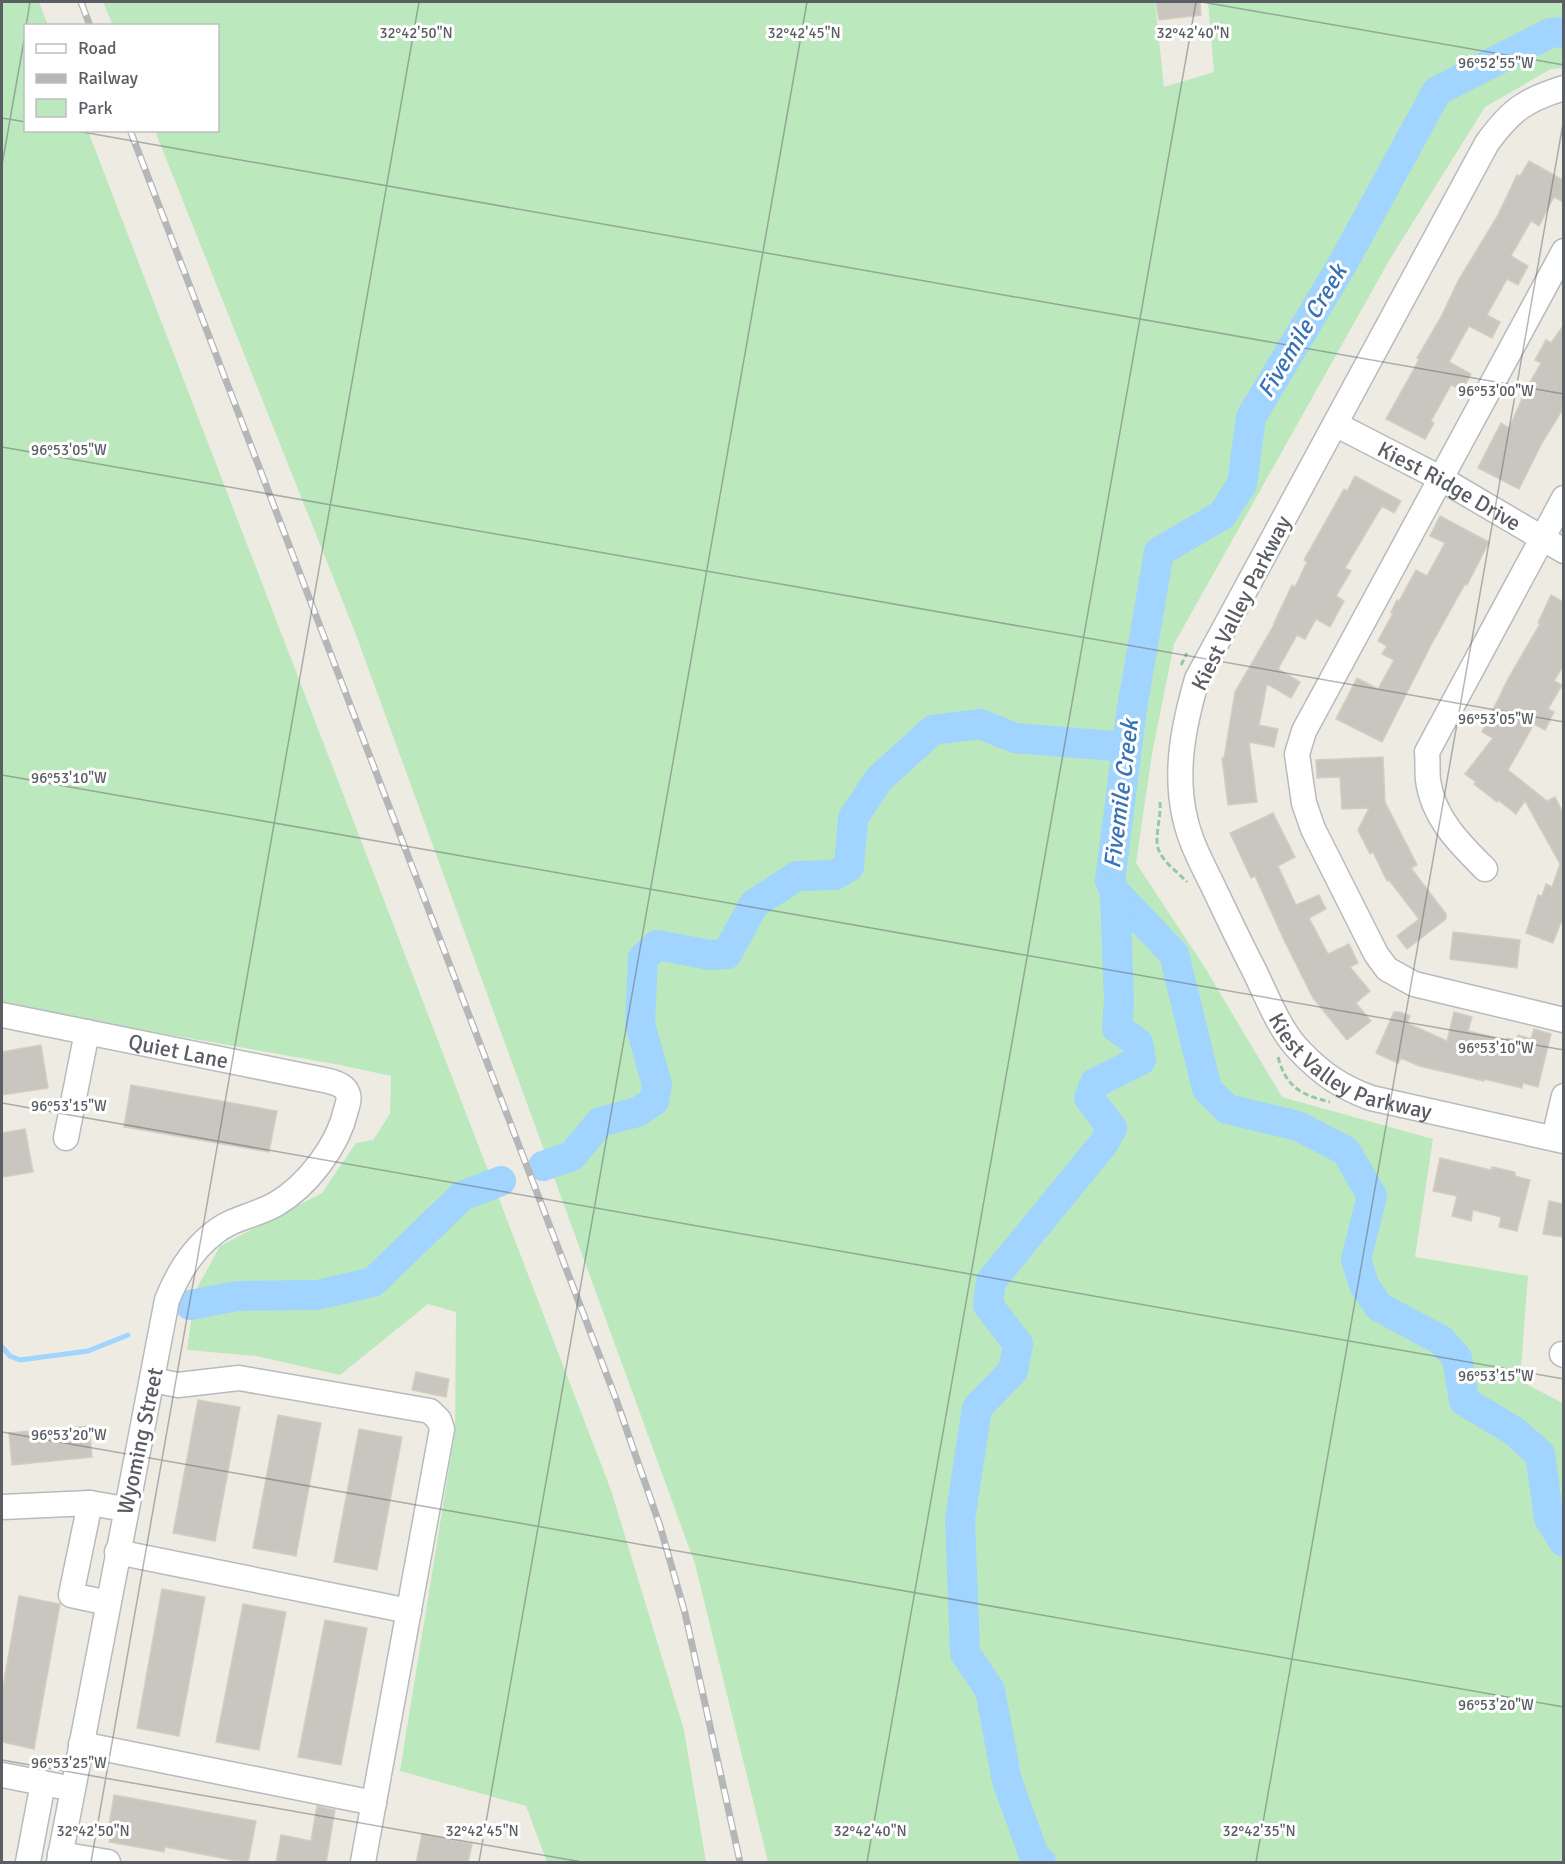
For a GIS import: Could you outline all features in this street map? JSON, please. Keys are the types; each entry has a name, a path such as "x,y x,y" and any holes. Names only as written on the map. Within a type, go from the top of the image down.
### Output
{"street":[{"name":"Kiest Valley Parkway","path":"1559,1139 1371,1098 1347,1089 1323,1073 1298,1049 1277,1018 1197,852 1185,819 1181,784 1181,747 1197,679 1487,143 1504,121 1520,106 1543,94 1563,88"},
{"path":"1563,251 1304,730 1297,754 1304,803 1313,829 1376,954 1387,969 1414,984 1436,991 1563,1020"},
{"name":"Kiest Ridge Drive","path":"1335,424 1440,478 1563,550"},
{"path":"1485,869 1453,838 1435,805 1428,781 1427,752 1563,498"},
{"name":"Quiet Lane","path":"2,1015 329,1081 340,1084 346,1090 349,1098"},
{"path":"66,1138 87,1032"},
{"path":"1559,1139 1563,1096"},
{"name":"Wyoming Street","path":"59,1858 167,1300 182,1269 203,1243 225,1225 259,1213 278,1203 319,1164 331,1148 342,1125 349,1098"},
{"path":"152,1380 178,1385 239,1378 430,1411 439,1420 442,1429 363,1863"},
{"path":"90,1503 71,1595 108,1603"},
{"path":"2,1507 90,1503 125,1509"},
{"path":"117,1552 409,1611"},
{"path":"81,1744 374,1803"},
{"path":"2,1774 73,1789"},
{"path":"28,1863 43,1783"},
{"path":"59,1858 108,1863"}],"path":[{"path":"1179,674 1182,660 1188,650"},
{"path":"1161,792 1161,817 1156,840 1159,852 1192,888"},
{"path":"1277,1054 1282,1074 1297,1090 1311,1097 1334,1103"}],"green space":[{"path":"2,2 39,2 48,24 24,24 24,132 88,132 611,1490 684,1730 706,1862 547,1862 526,1806 400,1771 455,1431 456,1312 428,1304 340,1375 256,1356 187,1350 195,1292 220,1246 322,1193 356,1143 373,1140 390,1114 391,1076 2,1005"},
{"path":"103,2 1155,2 1164,87 1214,72 1208,2 1563,2 1563,68 1551,69 1485,107 1390,259 1174,644 1152,754 1136,863 1204,966 1282,1097 1433,1139 1415,1257 1528,1276 1520,1381 1563,1403 1563,1862 768,1862 695,1564 355,632 155,132 219,132 219,24 113,24"}],"building":[{"path":"1156,2 1200,2 1201,15 1159,20"},
{"path":"1529,161 1563,180 1563,202 1554,197 1539,226 1531,221 1511,256 1528,266 1518,285 1507,279 1487,315 1500,322 1492,338 1469,326 1449,362 1471,374 1462,390 1451,385 1431,421 1434,423 1425,439 1386,419 1458,281 1498,215 1517,175 1520,176"},
{"path":"1563,326 1563,409 1542,443 1519,489 1478,468 1501,423 1509,428 1521,398 1541,363 1535,360 1546,340 1551,343"},
{"path":"1355,476 1401,501 1394,513 1382,506 1345,568 1351,571 1336,596 1344,601 1330,627 1316,619 1305,639 1297,635 1278,669 1300,682 1291,698 1267,684 1259,725 1278,729 1274,747 1249,742 1257,802 1228,805 1222,758 1224,758 1235,692 1275,623 1292,585 1295,587 1307,562 1304,560 1344,489 1347,491"},
{"path":"1440,516 1489,542 1467,585 1465,584 1431,645 1382,742 1336,719 1357,678 1378,689 1394,660 1382,654 1387,646 1378,641 1393,613 1391,612 1397,600 1399,601 1416,570 1427,576 1445,543 1430,536"},
{"path":"1551,595 1563,602 1563,666 1554,681 1562,685 1548,709 1554,712 1545,730 1534,724 1508,770 1547,801 1555,797 1563,813 1563,923 1561,922 1553,943 1526,933 1538,895 1542,896 1546,884 1552,887 1560,864 1525,801 1516,814 1474,784 1476,782 1465,774 1493,738 1482,732 1509,677 1540,624 1538,623"},
{"path":"1383,757 1385,802 1417,865 1411,868 1446,914 1446,919 1407,949 1397,936 1419,919 1389,880 1387,881 1373,852 1370,854 1358,830 1369,808 1342,809 1340,777 1317,778 1316,760"},
{"path":"1273,813 1295,857 1278,866 1296,905 1319,895 1326,909 1309,918 1328,954 1349,944 1358,963 1350,967 1370,991 1356,1003 1371,1021 1347,1040 1313,998 1255,876 1251,878 1230,833"},
{"path":"1453,932 1520,940 1517,968 1450,959"},
{"path":"1394,1012 1410,1016 1407,1023 1447,1041 1454,1012 1472,1017 1468,1031 1506,1040 1507,1038 1516,1040 1518,1035 1531,1039 1534,1029 1551,1034 1538,1087 1523,1083 1522,1088 1484,1079 1484,1081 1419,1066 1401,1058 1398,1063 1376,1053"},
{"path":"41,1045 48,1088 2,1095 2,1052"},
{"path":"131,1085 277,1111 269,1152 124,1127"},
{"path":"25,1129 33,1172 2,1177 2,1133"},
{"path":"1440,1158 1491,1170 1492,1167 1515,1172 1515,1176 1530,1180 1517,1231 1499,1227 1501,1217 1473,1210 1471,1221 1452,1216 1457,1196 1433,1191"},
{"path":"1549,1201 1563,1204 1563,1237 1543,1234"},
{"path":"416,1372 449,1379 446,1397 412,1390"},
{"path":"198,1400 240,1407 215,1541 173,1533"},
{"path":"278,1415 321,1423 296,1556 253,1548"},
{"path":"89,1426 92,1457 12,1465 9,1433"},
{"path":"359,1429 402,1437 377,1570 334,1562"},
{"path":"162,1589 205,1597 179,1736 137,1728"},
{"path":"19,1596 60,1604 34,1749 2,1742 2,1692"},
{"path":"243,1604 286,1612 259,1750 216,1742"},
{"path":"325,1620 367,1628 341,1765 298,1757"},
{"path":"114,1795 256,1821 248,1863 165,1847 164,1852 109,1842 110,1838 107,1837"},
{"path":"317,1806 335,1810 326,1863 276,1863 281,1835 311,1841"},
{"path":"422,1834 472,1844 468,1863 416,1863"}],"waterway":[{"name":"Fivemile Creek","path":"1564,32 1550,33 1437,91 1342,265 1251,417 1242,484 1222,515 1159,552 1132,708 1110,881 1115,892 1174,954 1207,1089 1227,1109 1298,1126 1346,1151 1372,1196 1356,1259 1364,1285 1379,1307 1441,1340 1457,1358 1464,1401 1514,1431 1540,1454 1549,1518 1564,1542"},
{"path":"543,1166 572,1156 600,1122 638,1112 654,1101 657,1085 640,1024 643,958 657,945 710,955 727,954 754,904 797,876 835,875 849,867 853,818 879,779 933,730 980,724 1015,738 1127,747"},
{"path":"1041,1862 1035,1858 1007,1781 990,1690 965,1653 960,1519 977,1408 1013,1371 1018,1344 988,1305 991,1281 1104,1143 1112,1128 1089,1098 1095,1083 1141,1060 1138,1043 1117,1028 1119,1001 1115,892"},
{"path":"190,1305 237,1296 317,1295 373,1282 462,1196 501,1181"},
{"path":"2,1347 10,1356 20,1360 88,1351 128,1335"}],"railway":[{"path":"81,2 89,24"},
{"path":"131,132 616,1399 660,1526 685,1613 740,1862"}]}
